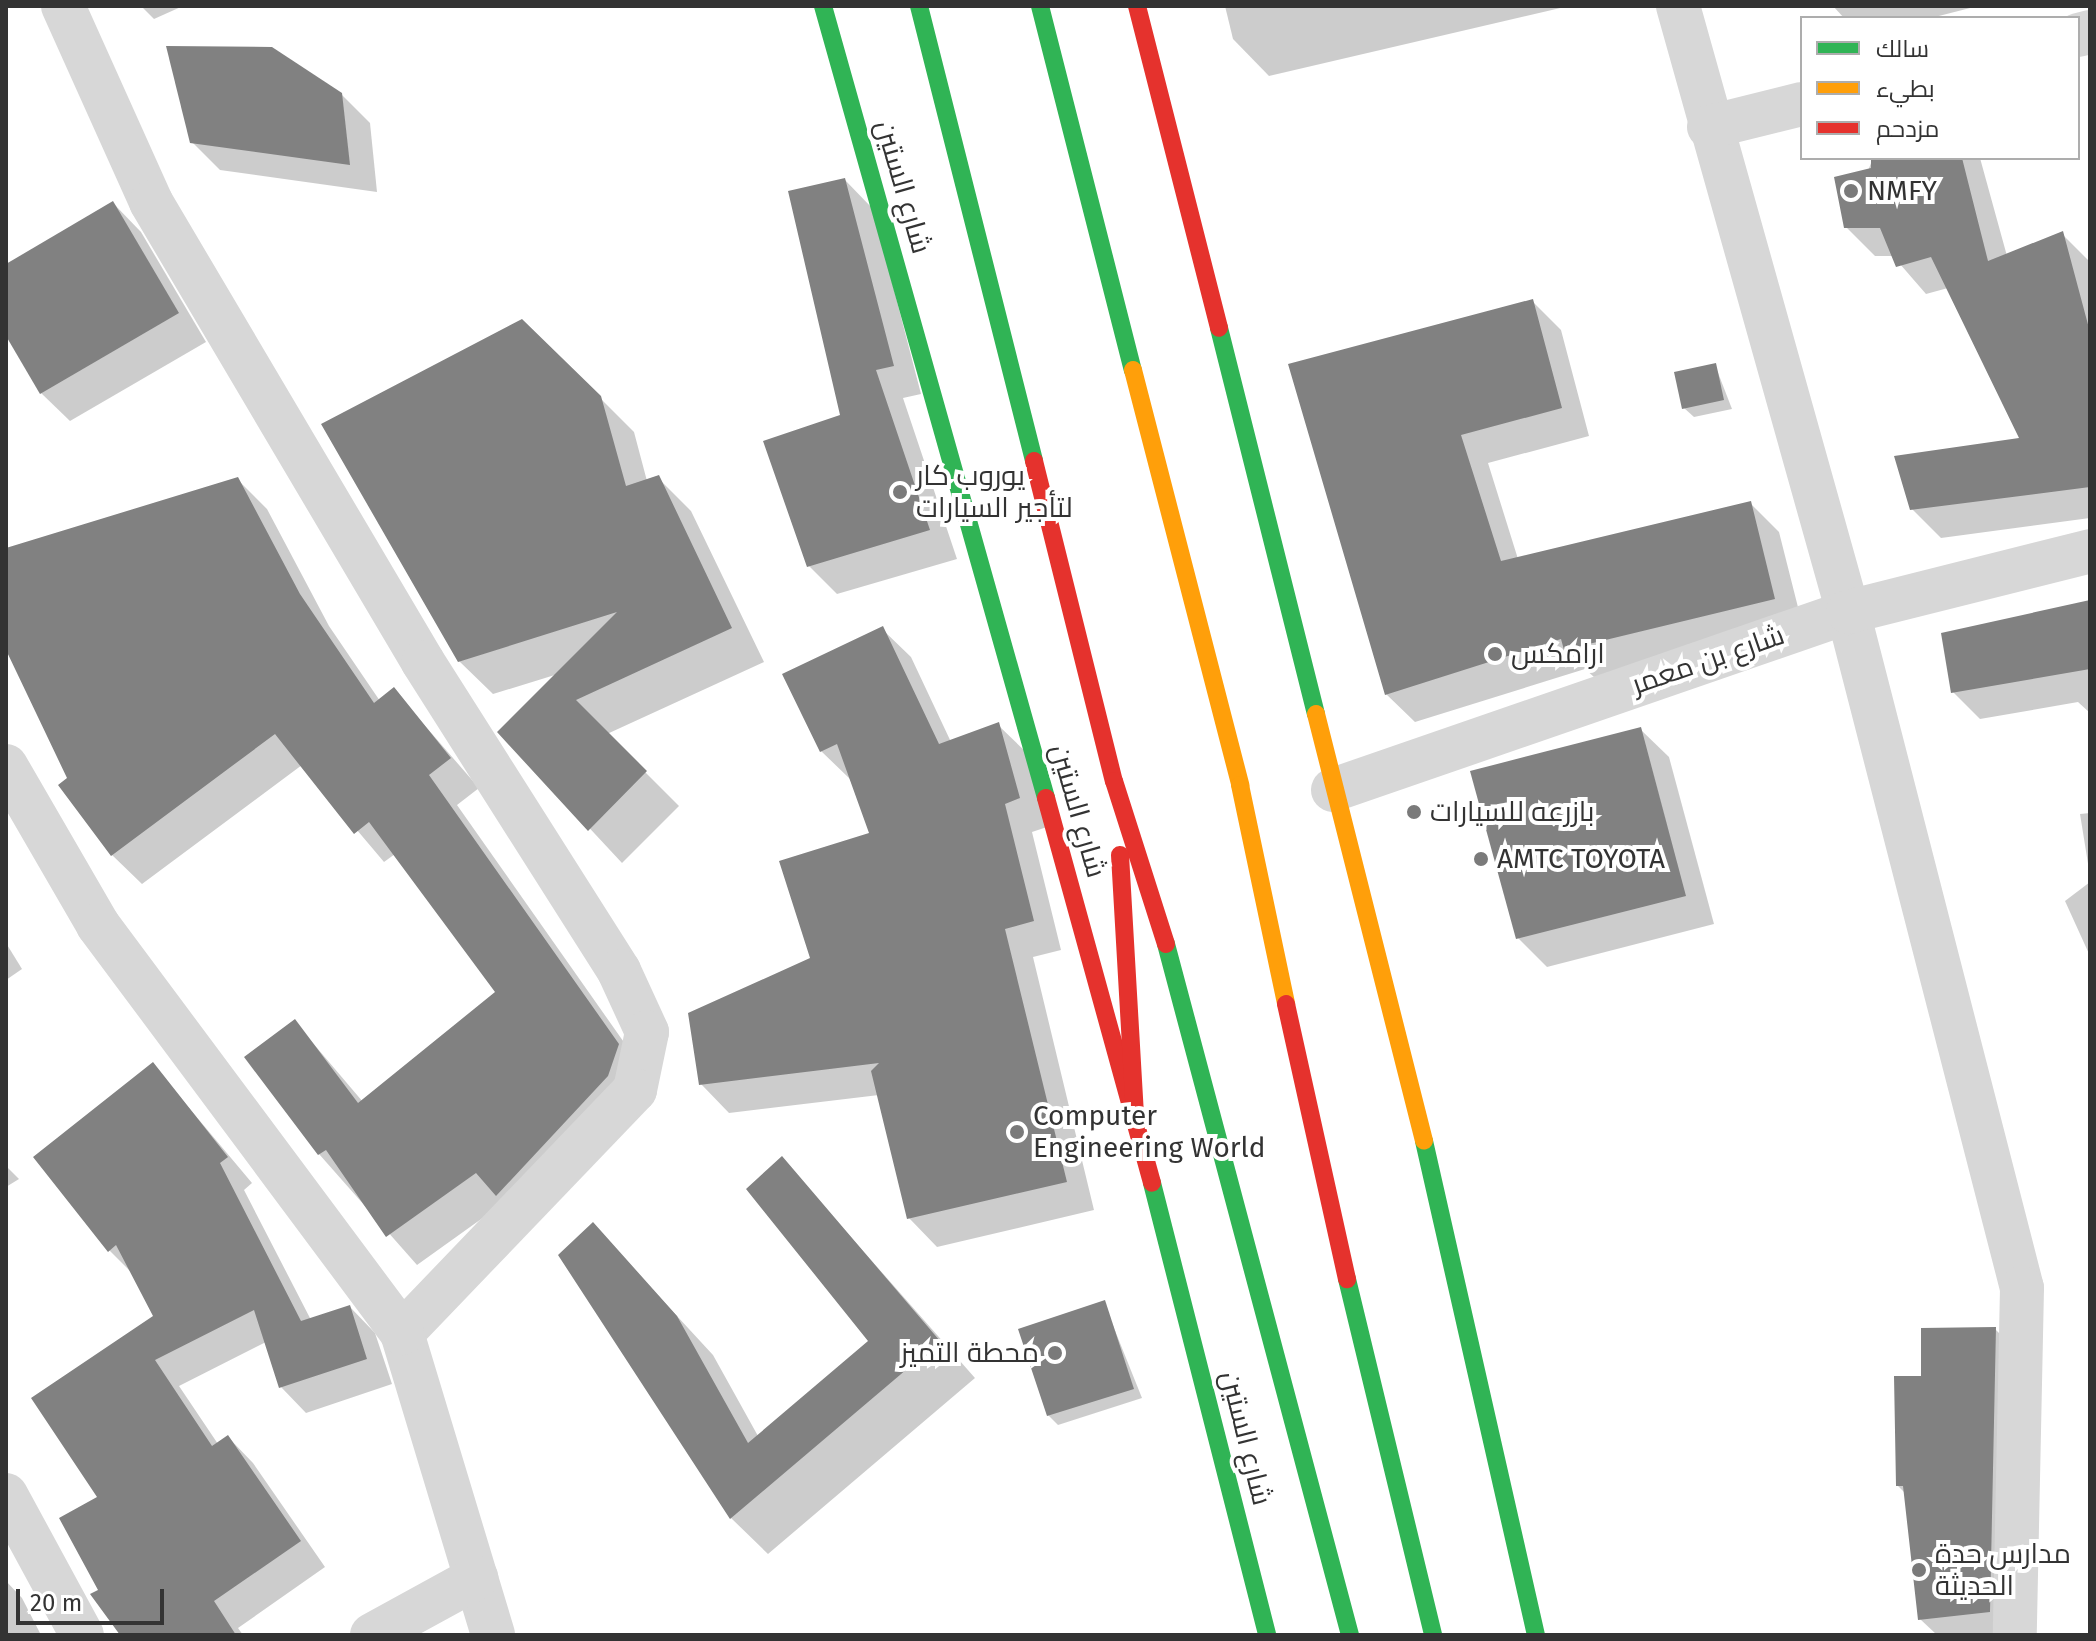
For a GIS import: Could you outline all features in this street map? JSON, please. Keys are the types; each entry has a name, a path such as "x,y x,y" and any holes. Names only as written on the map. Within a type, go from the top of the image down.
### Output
{"main road":[{"name":"شارع الستين","path":"823,6 1135,1114 1267,1635"},
{"name":"شارع الستين","path":"919,6 1114,781 1160,923 1350,1635"},
{"path":"1040,6 1240,785 1331,1215 1433,1635"},
{"path":"1137,6 1427,1152 1536,1635"},
{"path":"1114,781 1135,1114"}],"street":[{"path":"63,6 151,202 423,662 619,971 647,1032 635,1090 402,1333"},
{"path":"1678,6 1709,127 1848,612 2022,1288 2015,1635"},
{"path":"1709,127 1800,104"},
{"name":"شارع بن معمر","path":"1333,790 1848,612 2090,551"},
{"path":"6,766 98,925 402,1333 493,1635"},
{"path":"6,1495 82,1635"},
{"path":"372,1635 476,1578"}],"building":[{"path":"166,46 272,47 342,93 350,165 190,143"},
{"path":"1871,160 1963,160 1988,261 2063,231 2090,332 2090,487 1910,510 1894,456 2019,438 1931,257 1896,267 1880,228 1844,228 1834,177 1871,168"},
{"path":"845,178 894,366 876,370 930,530 807,567 763,441 840,415 788,191"},
{"path":"113,201 179,313 40,394 6,336 6,264"},
{"path":"1533,299 1562,408 1461,435 1501,561 1751,501 1775,599 1564,650 1561,639 1385,695 1288,364"},
{"path":"522,319 601,396 626,486 659,475 732,628 576,700 647,771 588,831 497,732 617,612 458,662 321,424"},
{"path":"1716,363 1724,400 1682,409 1674,372"},
{"path":"238,477 300,594 374,703 394,687 451,758 429,775 619,1044 608,1076 496,1196 476,1173 386,1237 326,1150 318,1155 244,1057 295,1019 358,1103 495,992 369,822 354,834 275,734 111,856 58,785 67,778 6,650 6,548"},
{"path":"2090,600 2090,669 1951,693 1941,633"},
{"path":"883,626 939,744 999,722 1020,798 1005,804 1034,921 1005,929 1067,1182 907,1219 871,1071 879,1063 699,1085 688,1013 810,958 779,861 869,833 837,744 820,752 782,674"},
{"path":"1641,727 1686,896 1516,939 1470,771"},
{"path":"153,1062 228,1157 220,1163 301,1321 350,1305 367,1359 279,1388 254,1310 155,1360 212,1446 228,1435 301,1541 214,1601 236,1635 120,1635 90,1594 98,1590 59,1518 97,1497 31,1398 153,1316 116,1245 108,1252 33,1157"},
{"path":"782,1156 940,1341 730,1519 558,1255 593,1222 677,1316 748,1443 868,1341 746,1189"},
{"path":"1105,1300 1134,1389 1047,1416 1018,1329"},
{"path":"1996,1327 1990,1612 1918,1620 1903,1486 1896,1486 1894,1376 1921,1376 1921,1328"}],"traffic: fast":[{"path":"823,6 1046,798"},
{"path":"919,6 1034,461"},
{"path":"1040,6 1133,370"},
{"path":"1219,328 1316,714"},
{"path":"1166,944 1350,1635"},
{"path":"1424,1141 1536,1635"},
{"path":"1152,1183 1267,1635"},
{"path":"1347,1279 1433,1635"}],"traffic: slow":[{"path":"1133,370 1240,785 1286,1004"},
{"path":"1316,714 1424,1141"}],"traffic: jam":[{"path":"1137,6 1219,328"},
{"path":"1034,461 1114,781 1166,944"},
{"path":"1046,798 1152,1183"},
{"path":"1120,855 1135,1114"},
{"path":"1286,1004 1347,1279"}],"place":[{"name":"NMFY","path":"1851,191"},
{"name":"يوروب كار لتأجير السيارات","path":"900,492"},
{"name":"ارامكس","path":"1495,654"},
{"name":"بازرعه للسيارات","path":"1414,812"},
{"name":"AMTC TOYOTA","path":"1481,859"},
{"name":"Computer Engineering World","path":"1017,1132"},
{"name":"محطة التميز","path":"1055,1353"},
{"name":"مدارس حدة الحديثة","path":"1919,1570"}]}
